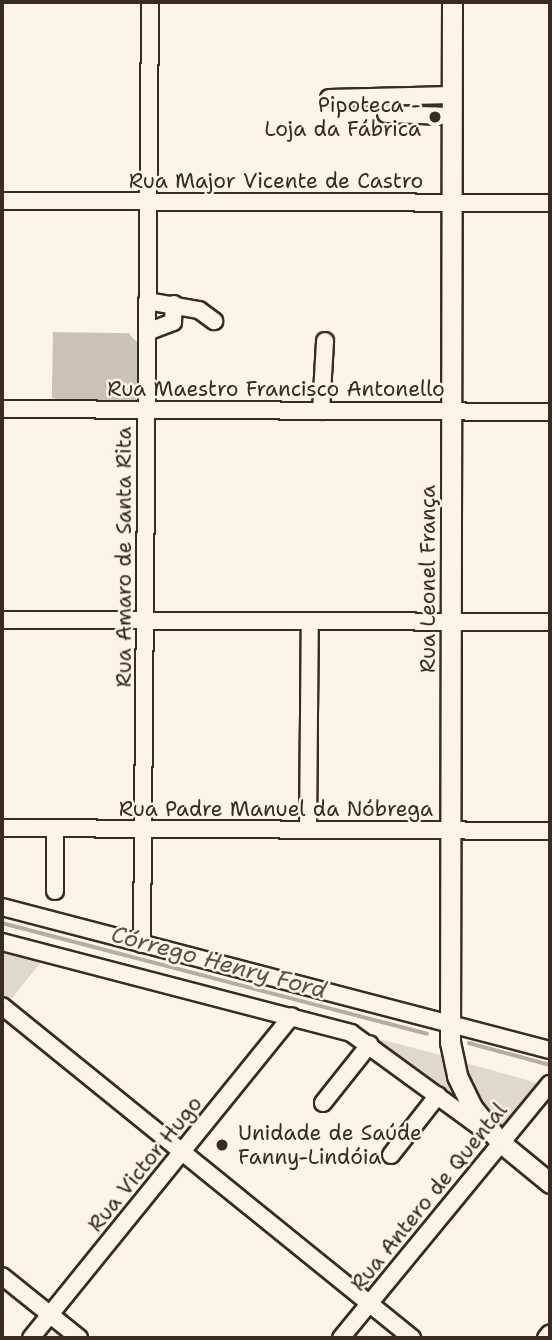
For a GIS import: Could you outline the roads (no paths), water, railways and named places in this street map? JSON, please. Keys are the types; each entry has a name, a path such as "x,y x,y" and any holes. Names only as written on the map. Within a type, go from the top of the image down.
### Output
{"main road":[{"name":"Rua Leonel França","path":"452,2 449,1023 452,1054 464,1092 500,1142 550,1183"}],"street":[{"name":"Rua Amaro de Santa Rita","path":"142,944 149,2"},
{"path":"329,98 452,95"},
{"path":"386,114 451,116"},
{"name":"Rua Major Vicente de Castro","path":"2,201 550,203"},
{"path":"147,301 198,310 214,321"},
{"path":"147,332 173,322 174,304"},
{"path":"321,411 325,341"},
{"name":"Rua Maestro Francisco Antonello","path":"2,409 550,412"},
{"path":"2,620 550,622"},
{"path":"308,830 310,621"},
{"name":"Rua Padre Manuel da Nóbrega","path":"2,828 550,831"},
{"path":"55,829 55,891"},
{"path":"2,908 550,1050"},
{"path":"2,942 342,1030 370,1044 500,1142"},
{"path":"2,1006 412,1338"},
{"name":"Rua Victor Hugo","path":"31,1338 292,1016"},
{"path":"323,1103 370,1044"},
{"name":"Rua Antero de Quental","path":"341,1338 550,1084"},
{"path":"391,1155 438,1095"},
{"path":"2,1276 79,1338"},
{"path":"546,1338 550,1333"}],"waterway":[{"name":"Córrego Henry Ford","path":"2,923 427,1034"},
{"name":"Córrego Henry Ford","path":"469,1043 550,1065"}],"place":[{"name":"Pipoteca - Loja da Fábrica","path":"435,117"},
{"name":"Unidade de Saúde Fanny-Lindóia","path":"222,1145"}]}
